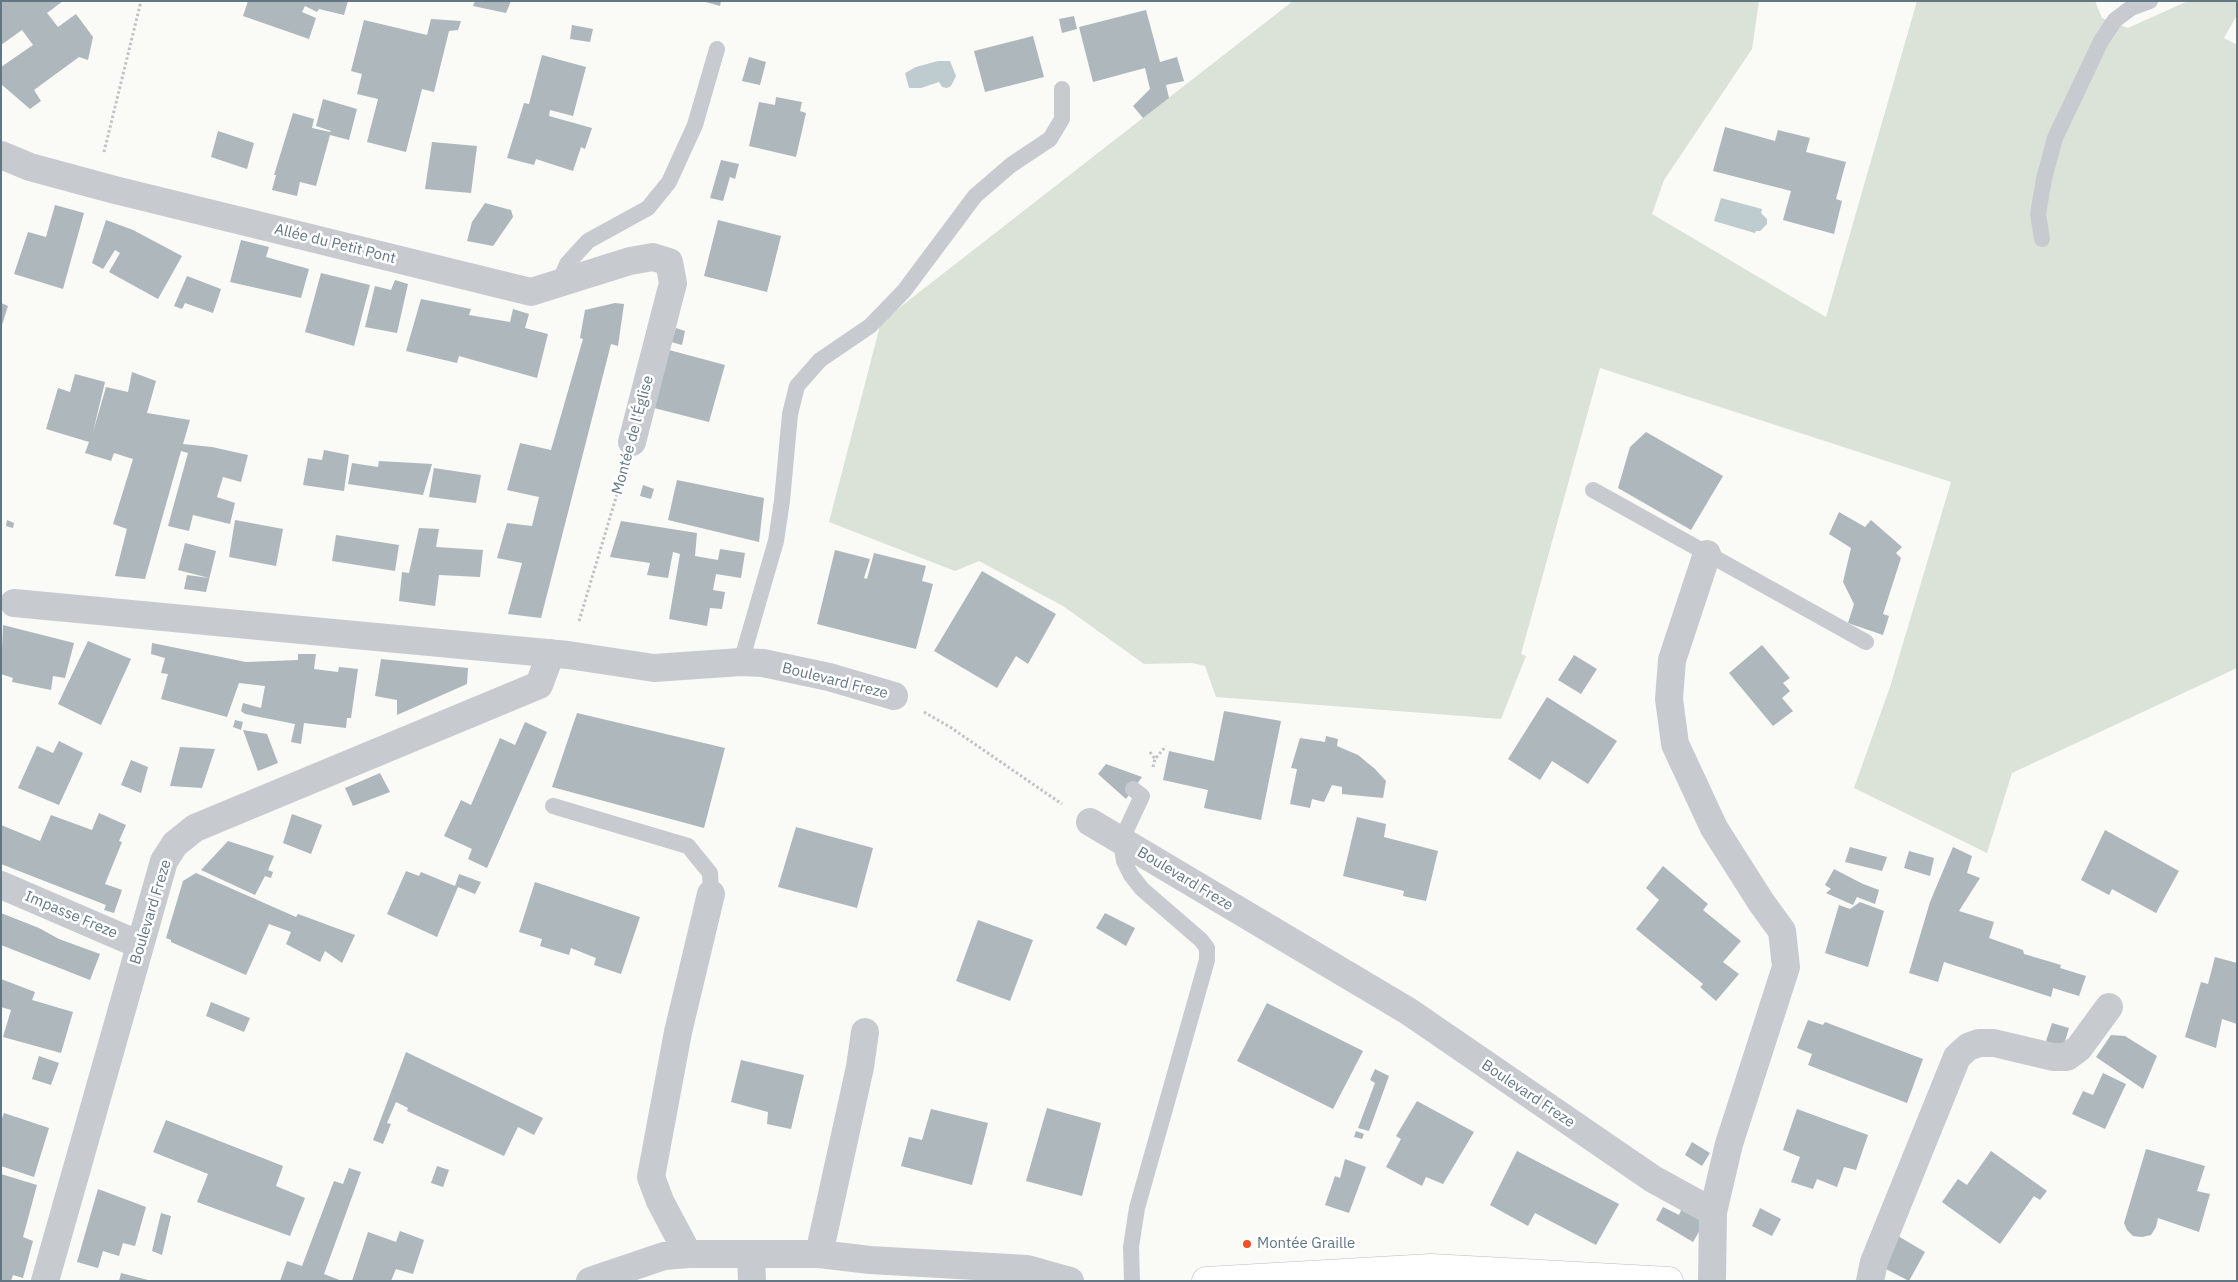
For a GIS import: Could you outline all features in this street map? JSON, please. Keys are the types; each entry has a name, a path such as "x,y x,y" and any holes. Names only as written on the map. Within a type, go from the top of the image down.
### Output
{"main road":[{"path":"1206,1281 1431,1268 1669,1281"}],"street":[{"name":"Allée du Petit Pont","path":"1,155 30,167 114,190 531,292 630,261 653,257 669,262"},
{"name":"Montée de l'Église","path":"632,442 673,282 669,262"},
{"path":"1707,554 1672,660 1669,699 1676,744 1714,828 1761,902 1782,931 1786,967 1728,1144 1713,1212 1712,1281"},
{"name":"Boulevard Freze","path":"14,603 551,653 654,668 741,662 763,663 829,677 894,696"},
{"name":"Boulevard Freze","path":"46,1281 164,861 175,844 195,828 539,685 551,653"},
{"name":"Boulevard Freze","path":"1090,822 1408,1011 1652,1180 1713,1212"},
{"name":"Impasse Freze","path":"1,885 140,945"},
{"path":"688,1254 660,1201 651,1177 678,1032 711,894"},
{"path":"1870,1281 1874,1262 1957,1057 1968,1047 1979,1043 1994,1043 2052,1057 2067,1057 2079,1048 2110,1007"},
{"path":"819,1254 860,1067 865,1032"},
{"path":"590,1281 664,1256 688,1254 752,1268 819,1254 870,1260 1027,1269 1070,1281"}],"lane":[{"path":"2042,238 2038,214 2044,179 2055,138 2101,41 2115,20 2131,8 2150,1"},
{"path":"559,283 567,264 588,241 648,208 669,182 695,125 717,49"},
{"path":"741,662 776,541 782,501 790,414 797,386 820,360 870,326 904,291 975,196 1011,165 1050,139 1062,119 1062,89"},
{"path":"1593,490 1866,642"},
{"path":"1132,1281 1131,1247 1137,1208 1207,960 1207,948 1201,940 1142,889 1131,875 1124,861 1121,841 1142,796 1133,789"},
{"path":"553,806 688,846 710,873 711,894"}],"path":[{"path":"114,190 121,168 102,162 142,1"},
{"name":"Montée de l'Église","path":"584,606 632,442"},
{"name":"Boulevard Freze","path":"894,696 950,727 1090,822"},
{"path":"1150,752 1156,759"}],"shaded area":[{"path":"1293,1 1759,1 1752,49 1664,180 1652,214 1826,317 1917,1 2095,1 2102,18 2128,28 2188,1 2237,1 2237,15 2224,38 2237,45 2237,668 2012,773 1987,853 1854,788 1890,687 1951,482 1600,368 1521,654 1526,656 1501,719 1216,697 1205,666 1192,663 1144,664 1063,606 979,561 955,571 829,522 881,322"},
{"path":"938,61 950,61 956,76 951,86 947,88 942,87 939,82 921,88 909,88 905,73 916,67"},
{"path":"1721,198 1762,209 1761,213 1767,219 1767,224 1755,233 1714,221"}],"building":[{"path":"1,1 63,1 47,13 58,27 76,14 93,37 88,60 79,57 34,90 41,101 30,109 1,84 1,67 33,45 22,30 1,45"},
{"path":"248,1 348,1 344,15 319,9 317,12 305,6 302,12 316,18 309,39 243,16"},
{"path":"475,1 511,1 506,13 473,6"},
{"path":"702,1 721,1 720,6"},
{"path":"1146,10 1160,62 1177,57 1184,81 1166,85 1169,98 1143,118 1133,106 1150,89 1145,68 1093,82 1079,27"},
{"path":"1074,16 1077,29 1062,33 1059,19"},
{"path":"431,19 461,21 458,30 449,31 434,92 422,89 406,152 367,142 378,99 357,94 362,74 351,71 364,20 427,35"},
{"path":"572,25 593,29 590,42 570,39"},
{"path":"1033,36 1044,77 985,92 974,51"},
{"path":"542,55 586,67 573,116 550,110 549,116 592,128 585,149 581,147 573,171 536,159 534,165 507,158 524,103 529,104"},
{"path":"749,57 766,62 760,85 742,81"},
{"path":"776,97 802,102 800,111 806,113 796,157 749,146 759,102 775,105"},
{"path":"323,99 357,109 349,140 330,135 316,186 300,182 297,196 272,190 276,175 274,175 293,113 314,119 312,128 331,131 316,126"},
{"path":"1725,127 1775,141 1778,130 1810,138 1806,152 1846,162 1836,199 1842,201 1834,234 1783,220 1791,191 1713,171"},
{"path":"218,131 254,143 247,169 211,157"},
{"path":"432,142 477,146 471,193 425,189"},
{"path":"721,160 739,164 735,179 730,177 723,201 710,198"},
{"path":"485,203 511,210 513,217 493,246 467,241 472,222"},
{"path":"55,205 84,213 63,289 14,274 28,232 46,237"},
{"path":"106,220 133,230 182,256 158,299 109,272 120,253 115,250 103,269 92,263"},
{"path":"718,220 781,236 767,292 704,276"},
{"path":"241,240 269,247 266,257 309,269 301,298 230,282"},
{"path":"321,273 370,285 354,346 305,332"},
{"path":"187,276 221,289 213,313 185,303 182,309 174,306"},
{"path":"395,280 408,284 397,333 365,327 375,286 391,290"},
{"path":"421,299 471,309 469,315 510,322 513,309 529,314 525,328 548,334 537,378 459,356 457,363 406,351"},
{"path":"1,303 8,306 2,325 1,325"},
{"path":"615,303 624,304 618,346 611,344 541,618 508,614 522,563 497,558 507,523 532,526 539,497 507,490 520,443 551,450 583,339 580,338 585,310"},
{"path":"676,328 685,331 682,345 671,342"},
{"path":"669,350 725,365 709,422 654,408"},
{"path":"132,372 156,381 147,413 190,420 183,444 212,447 248,455 241,482 223,477 217,497 235,503 230,524 193,515 189,531 168,526 188,453 181,451 145,579 115,576 127,529 113,524 133,459 114,453 111,461 85,453 89,442 46,429 58,388 70,392 75,374 105,382 93,432 106,387 128,392"},
{"path":"1646,432 1723,476 1691,530 1618,488 1630,447"},
{"path":"324,450 349,455 344,491 303,485 308,458 322,460"},
{"path":"379,461 432,464 423,495 348,484 352,463 378,467"},
{"path":"434,468 481,475 476,503 429,497"},
{"path":"677,480 764,498 759,542 668,520"},
{"path":"643,485 654,489 651,499 640,496"},
{"path":"1839,512 1865,527 1871,520 1902,547 1896,553 1901,558 1883,614 1889,616 1883,635 1848,623 1854,604 1843,582 1851,548 1829,534"},
{"path":"7,520 14,523 13,528 6,526"},
{"path":"235,520 283,529 276,566 229,557"},
{"path":"621,521 697,533 695,556 718,560 720,549 745,553 741,578 716,574 713,590 725,592 722,609 710,608 707,626 669,619 680,554 673,552 668,578 647,575 650,563 610,557"},
{"path":"419,528 439,529 436,547 483,550 480,577 439,575 435,606 399,601 402,572 409,573"},
{"path":"336,535 399,545 395,571 332,561"},
{"path":"185,543 216,551 206,592 184,589 187,575 209,578 178,570"},
{"path":"835,550 870,559 864,578 867,579 874,553 926,566 922,581 933,584 916,649 817,624"},
{"path":"982,571 1056,614 1028,664 1016,656 997,688 934,651"},
{"path":"3,625 74,643 65,678 53,676 51,690 12,682 13,678 1,674"},
{"path":"88,641 131,659 101,725 58,704"},
{"path":"152,643 246,662 298,660 298,654 316,654 314,669 338,672 339,667 358,669 351,718 347,718 346,728 304,723 301,744 291,742 295,724 245,714 241,711 243,703 261,708 265,686 239,683 227,717 161,699 168,674 161,673 165,658 151,654"},
{"path":"1762,645 1790,678 1783,683 1790,691 1782,698 1793,711 1773,726 1729,673"},
{"path":"1574,655 1597,669 1581,694 1558,680"},
{"path":"381,659 468,668 467,684 397,715 397,700 375,696"},
{"path":"1547,697 1617,741 1588,784 1552,761 1540,780 1508,759"},
{"path":"1224,711 1281,721 1261,820 1204,808 1208,790 1163,780 1169,751 1214,761"},
{"path":"577,713 725,748 704,828 552,787"},
{"path":"235,720 243,722 241,730 233,727"},
{"path":"525,722 547,732 487,868 468,859 472,849 444,836 461,800 471,805 500,738 515,745"},
{"path":"243,730 267,734 278,763 258,771"},
{"path":"1326,736 1338,739 1337,746 1358,755 1375,769 1386,781 1383,798 1342,794 1342,787 1332,785 1324,802 1312,799 1310,808 1290,804 1297,769 1291,768 1300,738 1325,742"},
{"path":"59,741 83,753 59,805 18,788 37,746 53,753"},
{"path":"180,747 215,749 202,788 170,786"},
{"path":"131,760 148,767 141,793 121,785"},
{"path":"1106,764 1142,777 1126,799 1098,774"},
{"path":"380,773 390,792 353,806 345,788"},
{"path":"99,813 126,825 119,841 122,842 105,884 122,890 114,913 104,910 106,905 1,864 1,825 40,841 51,815 92,830"},
{"path":"292,814 322,825 311,854 283,843"},
{"path":"1357,817 1386,824 1384,837 1438,851 1426,901 1403,896 1404,891 1343,876"},
{"path":"796,827 873,848 857,908 778,887"},
{"path":"2105,830 2179,871 2156,913 2112,889 2109,895 2081,880"},
{"path":"228,841 274,856 268,870 273,872 271,878 265,876 255,895 201,870"},
{"path":"1850,847 1887,857 1882,871 1845,862"},
{"path":"1953,847 1972,856 1967,873 1980,878 1959,911 1994,922 1989,938 2023,950 2024,954 2061,965 2060,968 2086,976 2079,996 2053,988 2051,997 1944,962 1938,982 1909,973 1930,902"},
{"path":"1909,851 1934,858 1930,876 1904,868"},
{"path":"1663,866 1708,904 1703,910 1741,941 1723,962 1739,974 1716,1001 1700,987 1703,984 1636,929 1659,900 1646,888"},
{"path":"1834,869 1879,890 1875,904 1857,897 1853,905 1826,893 1831,889 1825,885"},
{"path":"406,871 419,876 421,872 455,886 459,874 481,882 475,894 458,887 437,937 387,914"},
{"path":"196,873 296,917 298,914 355,935 342,963 325,951 320,962 286,944 291,932 269,924 246,975 171,942 171,940 166,938 183,881"},
{"path":"535,882 640,917 621,974 594,965 596,958 571,948 569,955 540,946 542,939 519,932"},
{"path":"1860,902 1884,911 1868,967 1825,953 1839,905 1850,909"},
{"path":"1,913 39,928 59,939 100,954 90,980 1,945"},
{"path":"1105,913 1135,928 1126,946 1096,928"},
{"path":"978,920 1033,940 1010,1001 956,981"},
{"path":"2215,957 2237,963 2237,1024 2222,1019 2216,1048 2185,1037 2201,982 2208,984"},
{"path":"1,979 35,992 32,1000 73,1012 61,1053 3,1037 11,1010 1,1007"},
{"path":"211,1002 250,1018 244,1032 206,1016"},
{"path":"1267,1003 1363,1051 1333,1109 1237,1061"},
{"path":"1808,1020 1823,1025 1825,1022 1923,1059 1907,1103 1808,1065 1812,1054 1797,1048"},
{"path":"2052,1023 2069,1028 2063,1048 2046,1041"},
{"path":"2111,1035 2125,1036 2157,1056 2143,1089 2096,1057"},
{"path":"406,1052 543,1118 534,1135 518,1127 504,1156 407,1111 408,1108 396,1102 387,1123 391,1124 383,1144 373,1140"},
{"path":"39,1056 59,1063 51,1085 32,1079"},
{"path":"741,1060 804,1075 791,1129 767,1124 768,1112 731,1102"},
{"path":"1375,1069 1389,1076 1369,1131 1358,1128 1375,1083 1370,1080"},
{"path":"2103,1073 2126,1084 2105,1129 2072,1114 2083,1091 2093,1095"},
{"path":"1417,1101 1474,1132 1443,1184 1426,1177 1422,1186 1386,1167 1401,1139 1396,1136"},
{"path":"1047,1108 1101,1123 1082,1196 1026,1181"},
{"path":"931,1109 988,1123 972,1185 901,1166 909,1137 922,1140"},
{"path":"1797,1109 1868,1135 1856,1170 1844,1167 1837,1187 1817,1179 1813,1189 1791,1182 1800,1157 1783,1150"},
{"path":"4,1113 49,1128 34,1177 1,1166 1,1121"},
{"path":"166,1120 283,1166 276,1186 305,1198 290,1236 197,1202 208,1174 153,1152"},
{"path":"1356,1131 1364,1134 1362,1139 1354,1137"},
{"path":"1692,1142 1710,1153 1702,1166 1685,1155"},
{"path":"2146,1149 2205,1166 2197,1191 2210,1194 2199,1232 2158,1218 2156,1227 2151,1235 2133,1236 2127,1230 2124,1223"},
{"path":"1517,1151 1619,1204 1596,1245 1535,1213 1528,1226 1490,1205"},
{"path":"1991,1151 2047,1191 2040,1200 2034,1196 2000,1244 1942,1202 1958,1179 1967,1185"},
{"path":"1345,1159 1366,1167 1349,1213 1325,1205 1335,1176 1340,1178"},
{"path":"437,1166 449,1170 443,1187 431,1183"},
{"path":"349,1168 361,1172 324,1274 342,1281 280,1281 287,1261 302,1266 334,1181 343,1184"},
{"path":"1,1174 37,1185 23,1237 33,1241 23,1278 13,1275 11,1281 1,1281"},
{"path":"98,1189 146,1207 135,1246 123,1243 119,1256 103,1251 98,1268 77,1262"},
{"path":"1663,1207 1679,1215 1682,1208 1704,1223 1693,1242 1656,1220"},
{"path":"1760,1208 1781,1219 1772,1236 1752,1226"},
{"path":"161,1213 171,1216 162,1255 152,1251"},
{"path":"400,1231 424,1240 413,1274 396,1269 391,1281 352,1281 368,1232 396,1242"},
{"path":"1898,1236 1925,1252 1909,1281 1884,1268"},
{"path":"121,1273 148,1280 119,1281"}],"place":[{"name":"Montée Graille","path":"1247,1244"}]}
